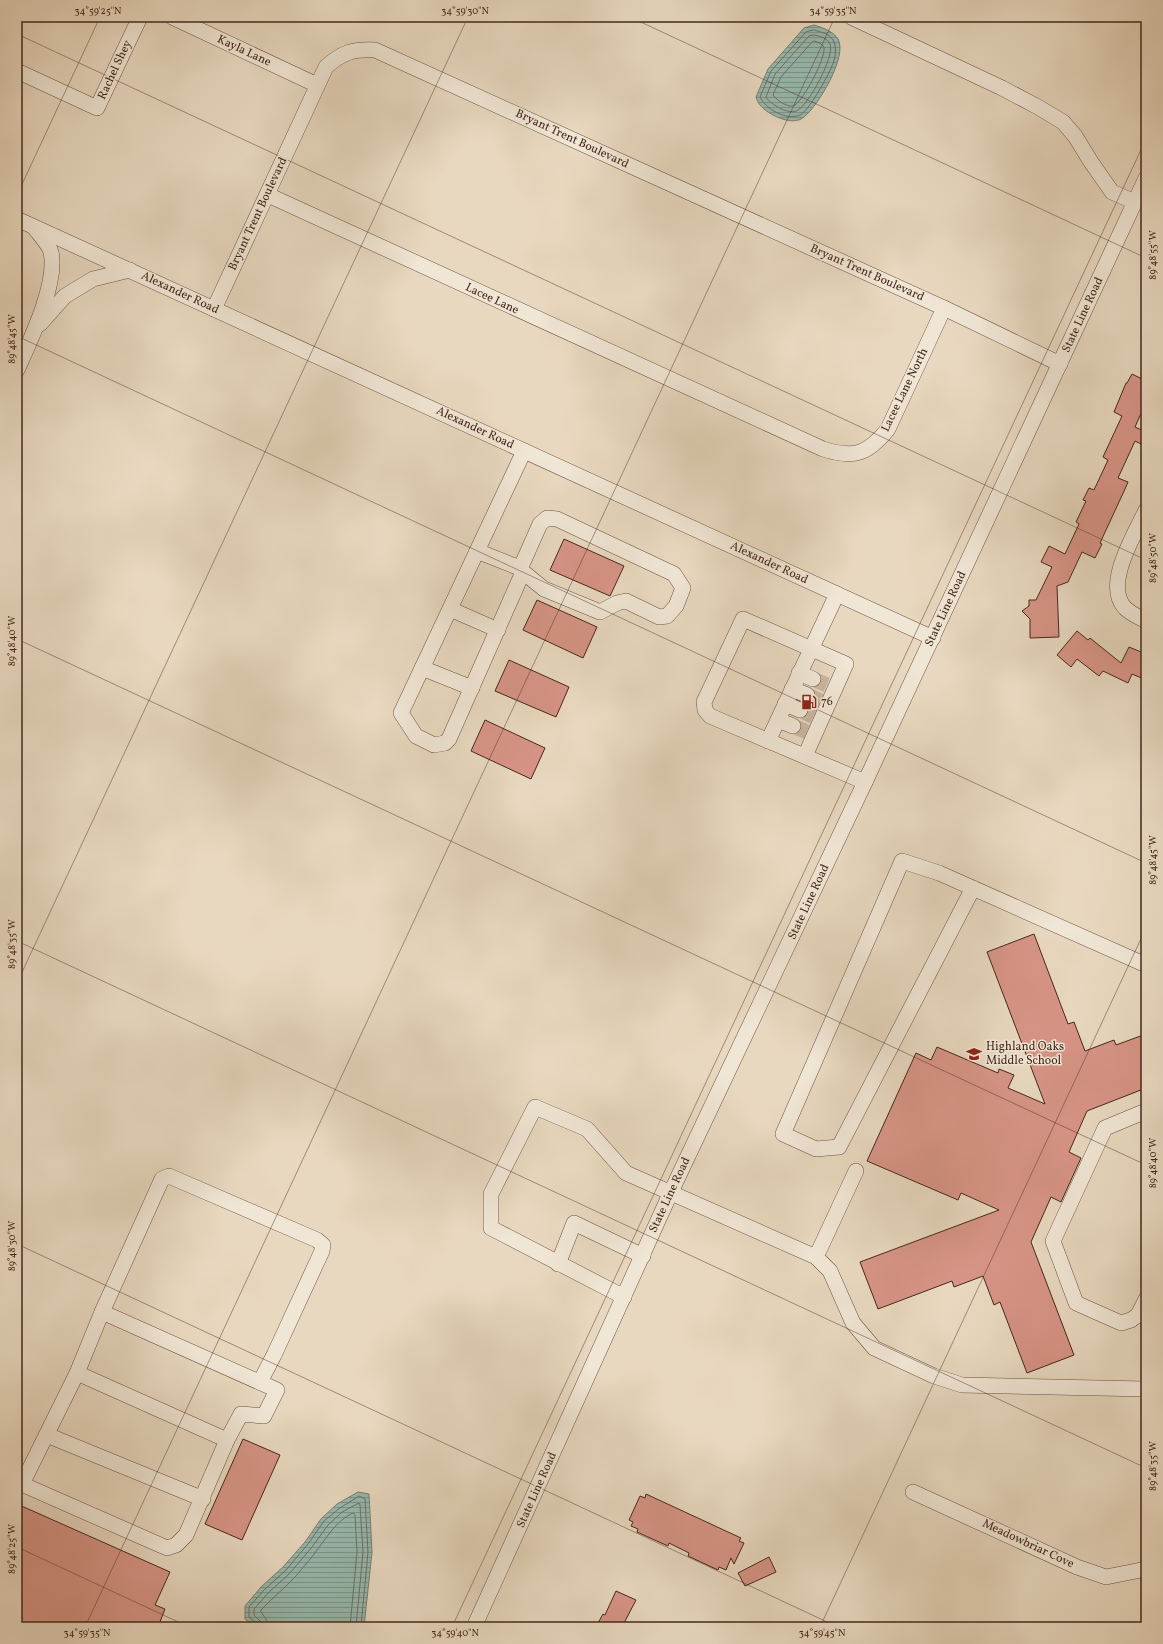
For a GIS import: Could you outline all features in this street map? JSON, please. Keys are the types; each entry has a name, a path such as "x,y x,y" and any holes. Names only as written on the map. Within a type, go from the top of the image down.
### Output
{"street":[{"name":"Rachel Shey","path":"17,72 97,108 140,17"},
{"name":"Kayla Lane","path":"172,17 317,85"},
{"path":"851,17 1002,88 1063,122 1075,136 1112,192 1135,202"},
{"name":"Bryant Trent Boulevard","path":"214,309 326,67 336,58 353,50 375,50 944,308 1060,364"},
{"name":"State Line Road","path":"474,1627 670,1194 866,782 1145,183"},
{"name":"Lacee Lane","path":"268,195 716,401"},
{"name":"Alexander Road","path":"17,219 933,638"},
{"path":"17,370 37,328 52,276 51,251 34,226"},
{"path":"37,328 70,292 93,279 130,270"},
{"name":"Lacee Lane North","path":"716,401 823,449 839,454 856,454 871,448 888,429 944,308"},
{"path":"477,551 526,574 544,588 600,612 617,603 626,601 659,617 667,616 676,606 683,588 674,574 557,519 547,518 540,524 526,574 498,630 449,739 441,745 434,745 416,736 401,713 450,609 477,551 524,451"},
{"path":"1146,510 1119,572 1117,585 1119,597 1124,607 1146,621"},
{"path":"768,741 792,689 806,676 811,648 837,594"},
{"path":"450,609 498,630"},
{"path":"805,756 817,718 831,687 846,664 743,619 704,702 705,710 710,716 866,782"},
{"path":"422,668 472,688"},
{"path":"792,689 807,695"},
{"path":"785,704 800,710"},
{"path":"778,720 793,726"},
{"path":"973,888 839,1147 816,1149 783,1134 902,861 939,873 973,888 1146,965"},
{"path":"624,1297 491,1228 491,1194 535,1107 587,1129 626,1173 670,1194 816,1257 830,1271 853,1323 874,1348 934,1376 962,1385 1146,1390"},
{"path":"1146,1111 1105,1128 1053,1241 1076,1303 1121,1323 1131,1320 1138,1315 1146,1298"},
{"path":"816,1257 856,1171"},
{"path":"102,1312 277,1390 264,1416 241,1414 227,1440 203,1499 186,1535 176,1545 167,1548 20,1483 47,1435 77,1373 102,1312 162,1179 169,1176 317,1240 323,1245 322,1251 260,1382"},
{"path":"558,1264 574,1223 642,1256"},
{"path":"77,1373 227,1440"},
{"path":"47,1435 203,1499"},
{"name":"Meadowbriar Cove","path":"914,1492 1077,1567 1106,1577 1146,1569"}],"water":[{"path":"814,25 831,32 838,39 840,47 839,57 830,80 817,103 804,117 794,121 775,116 764,109 756,97 768,69 804,28"},
{"path":"358,1492 369,1494 372,1552 364,1627 255,1627 245,1619 245,1606 261,1587 283,1567 305,1542 321,1519 337,1504"}],"building":[{"path":"1132,374 1146,381 1146,402 1135,427 1146,432 1141,444 1135,441 1118,478 1128,482 1100,543 1102,544 1095,558 1082,552 1068,582 1057,586 1059,637 1030,638 1030,619 1022,611 1029,606 1029,600 1036,600 1052,567 1041,562 1049,546 1065,554 1079,524 1076,522 1086,501 1083,500 1089,488 1094,490 1108,460 1103,457 1122,416 1114,412 1126,383"},
{"path":"564,539 624,566 610,596 550,570"},
{"path":"537,600 597,627 583,658 523,630"},
{"path":"1077,631 1088,640 1090,638 1121,663 1129,647 1146,654 1146,680 1132,674 1128,683 1103,671 1099,676 1077,659 1071,667 1057,655"},
{"path":"509,660 569,687 556,717 495,691"},
{"path":"485,720 545,748 531,779 471,751"},
{"path":"1034,934 1068,1024 1074,1022 1085,1051 1114,1040 1116,1045 1146,1034 1146,1088 1087,1111 1069,1152 1081,1158 1061,1202 1051,1197 1031,1242 1074,1355 1027,1373 1000,1302 994,1305 983,1276 954,1287 952,1281 878,1309 860,1262 999,1210 961,1193 958,1200 867,1161 916,1053 931,1060 937,1047 998,1073 999,1069 1014,1075 1008,1088 1045,1104 987,952"},
{"path":"243,1439 280,1455 242,1540 205,1524"},
{"path":"646,1494 741,1538 739,1541 744,1543 734,1564 731,1558 726,1570 719,1567 718,1570 688,1556 689,1553 669,1543 668,1546 637,1532 638,1529 631,1526 633,1522 629,1520 640,1496 645,1498"},
{"path":"17,1504 170,1572 155,1605 165,1609 158,1627 17,1627"},
{"path":"769,1557 776,1572 745,1586 738,1573"},
{"path":"616,1591 636,1600 623,1625 628,1627 599,1627 600,1625 598,1623 603,1614 605,1615"}],"tunnel":[{"path":"813,679 827,685"},
{"path":"807,695 821,701"},
{"path":"800,710 814,717"},
{"path":"793,726 807,732"}],"place":[{"name":"76","path":"809,702"},
{"name":"Highland Oaks Middle School","path":"974,1054"}]}
